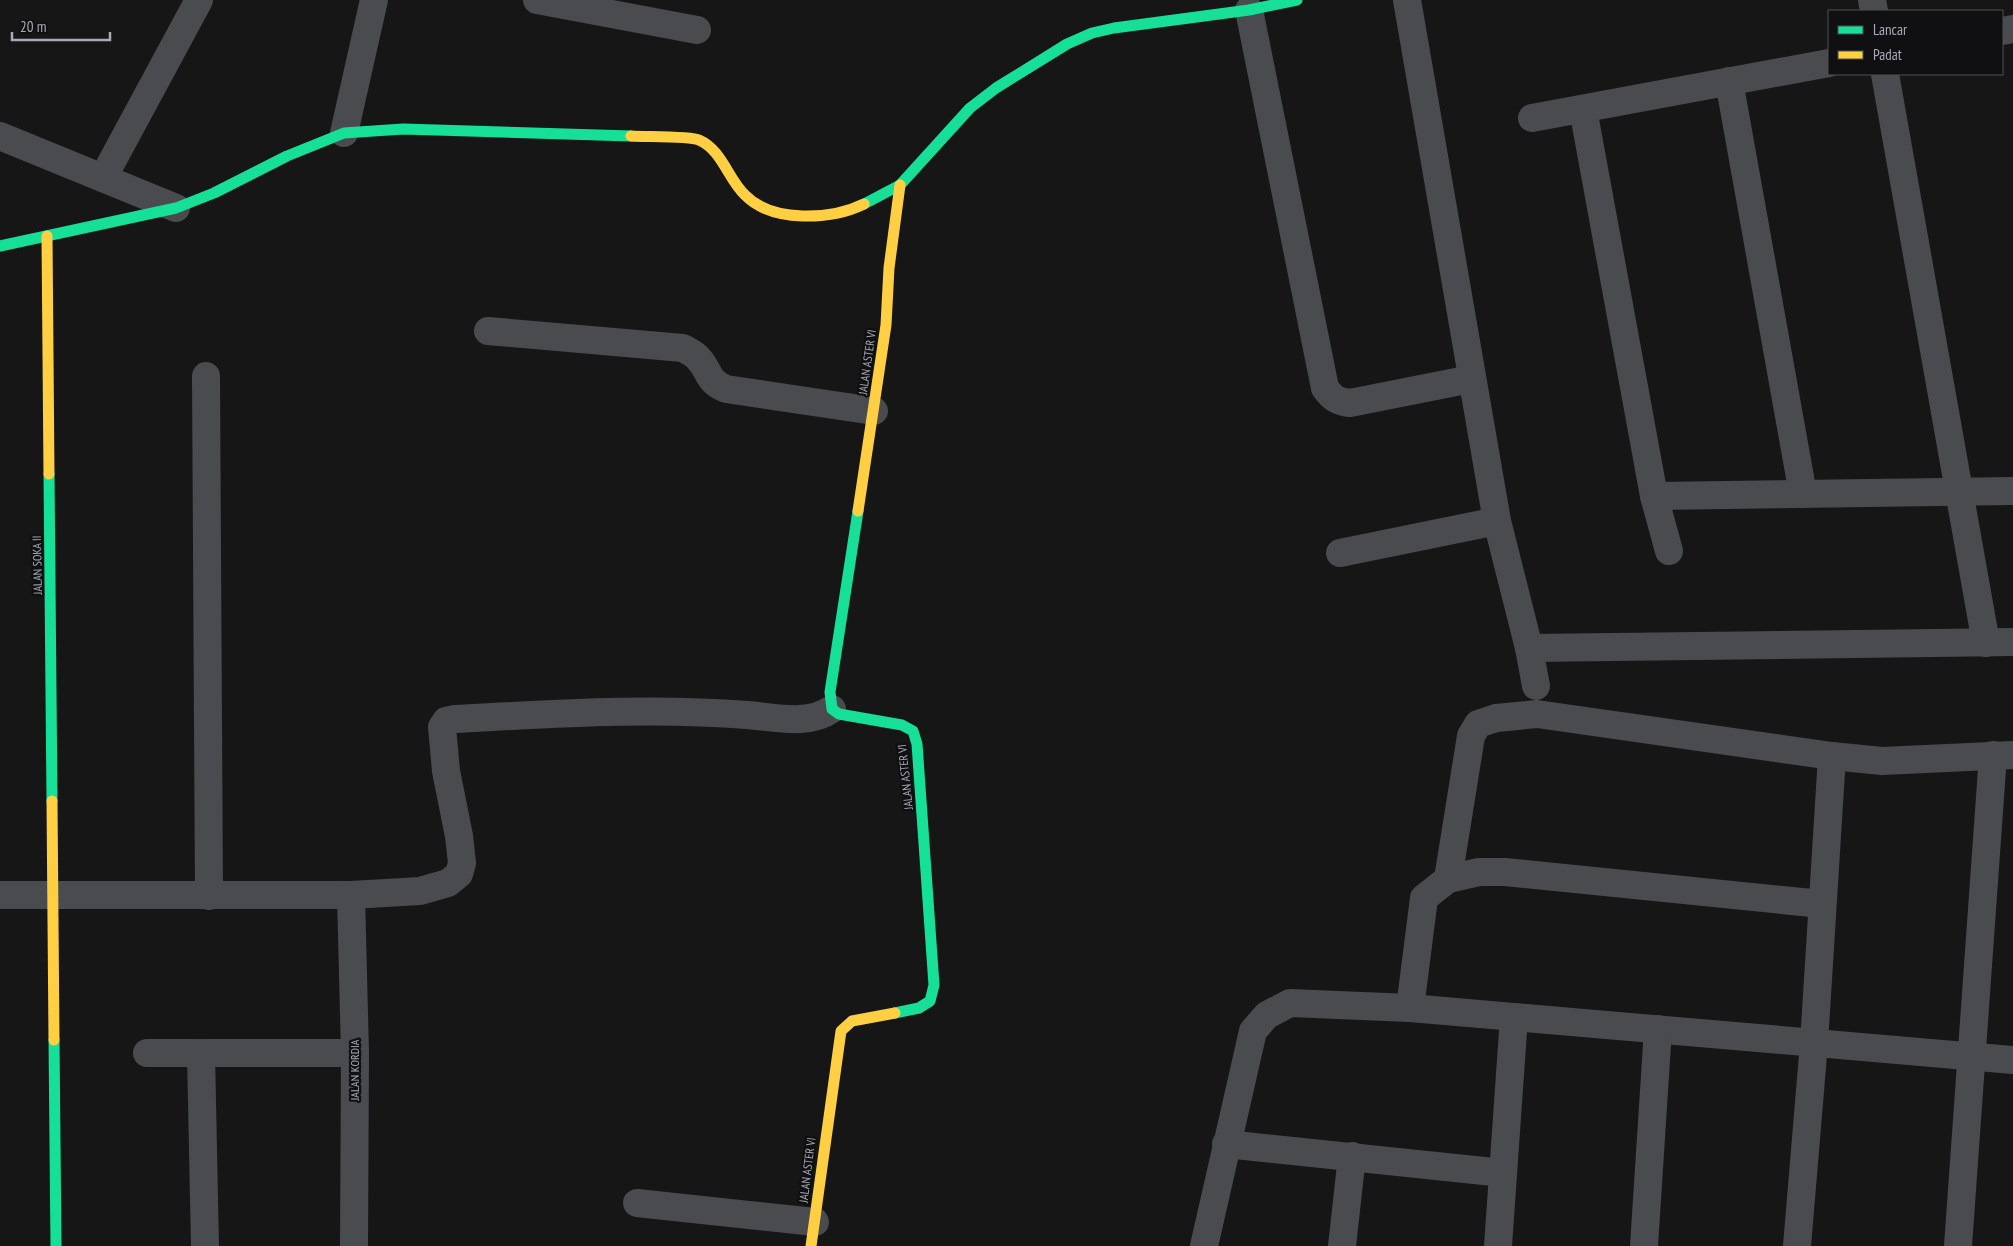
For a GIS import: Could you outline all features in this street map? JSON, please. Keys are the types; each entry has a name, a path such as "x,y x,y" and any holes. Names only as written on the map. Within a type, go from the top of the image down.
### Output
{"street":[{"path":"103,178 199,0"},
{"path":"344,133 374,0"},
{"path":"538,0 697,30"},
{"path":"0,246 176,208 214,193 287,156 344,133 422,130 587,134 698,140 712,148 744,195 758,206 780,214 823,216 849,211 900,184 970,108 996,88 1068,44 1092,33 1114,28 1249,10 1297,0"},
{"path":"1407,0 1471,379 1497,520 1529,648 1536,686"},
{"path":"1249,10 1321,378 1325,388 1332,397 1340,402 1350,403 1471,379"},
{"path":"1532,118 1828,63"},
{"path":"1885,75 1986,643"},
{"path":"1729,82 1803,494"},
{"path":"1583,109 1654,496 1669,551"},
{"path":"0,136 176,208"},
{"name":"JALAN ASTER VI","path":"813,1234 841,1031 852,1021 919,1008 930,1001 934,985 917,744 915,738 912,731 902,725 839,714 832,709 830,692 886,325 889,268 900,184"},
{"name":"JALAN SOKA II","path":"47,236 56,1246"},
{"path":"488,331 683,348 696,355 710,379 716,385 726,389 874,411"},
{"path":"206,376 209,896"},
{"path":"1654,496 2013,492"},
{"path":"1340,553 1497,520"},
{"path":"1529,648 2013,642"},
{"path":"0,895 351,895 420,892 448,883 459,874 462,863 459,836 445,762 442,727 446,721 602,712 722,713 802,720 822,716 832,709"},
{"path":"1448,879 1471,736 1478,724 1496,718 1537,714 1832,756 1882,761 2003,755 1970,1056 1958,1246"},
{"path":"1797,1246 1814,1042 1832,756"},
{"path":"1410,1008 1424,898 1448,879 1479,872 1505,872 1822,904"},
{"name":"JALAN KORDIA","path":"351,895 355,1053 354,1246"},
{"path":"1204,1246 1253,1031 1267,1015 1290,1003 1410,1008 2013,1060"},
{"path":"1498,1246 1514,1017"},
{"path":"1644,1246 1658,1029"},
{"path":"147,1053 355,1053"},
{"path":"201,1053 206,1246"},
{"path":"1226,1144 1503,1173"},
{"path":"1342,1246 1352,1156"},
{"path":"637,1203 813,1234"}],"traffic: fast":[{"path":"864,204 900,185 970,108 996,88 1067,44 1092,33 1114,28 1249,10 1297,0"},
{"path":"0,246 176,208 214,193 287,156 344,133 403,129 631,136"},
{"path":"49,474 52,801"},
{"path":"858,511 830,692 832,709 839,714 902,725 913,731 917,744 934,985 930,1001 919,1008 895,1013"},
{"path":"54,1040 56,1246"}],"traffic: slow":[{"path":"631,136 677,137 699,140 714,151 745,195 757,204 770,210 802,216 819,216 864,204"},
{"path":"858,511 886,325 889,268 900,185"},
{"path":"47,236 49,474"},
{"path":"52,801 54,1040"},
{"path":"811,1246 841,1031 852,1021 895,1013"}]}
